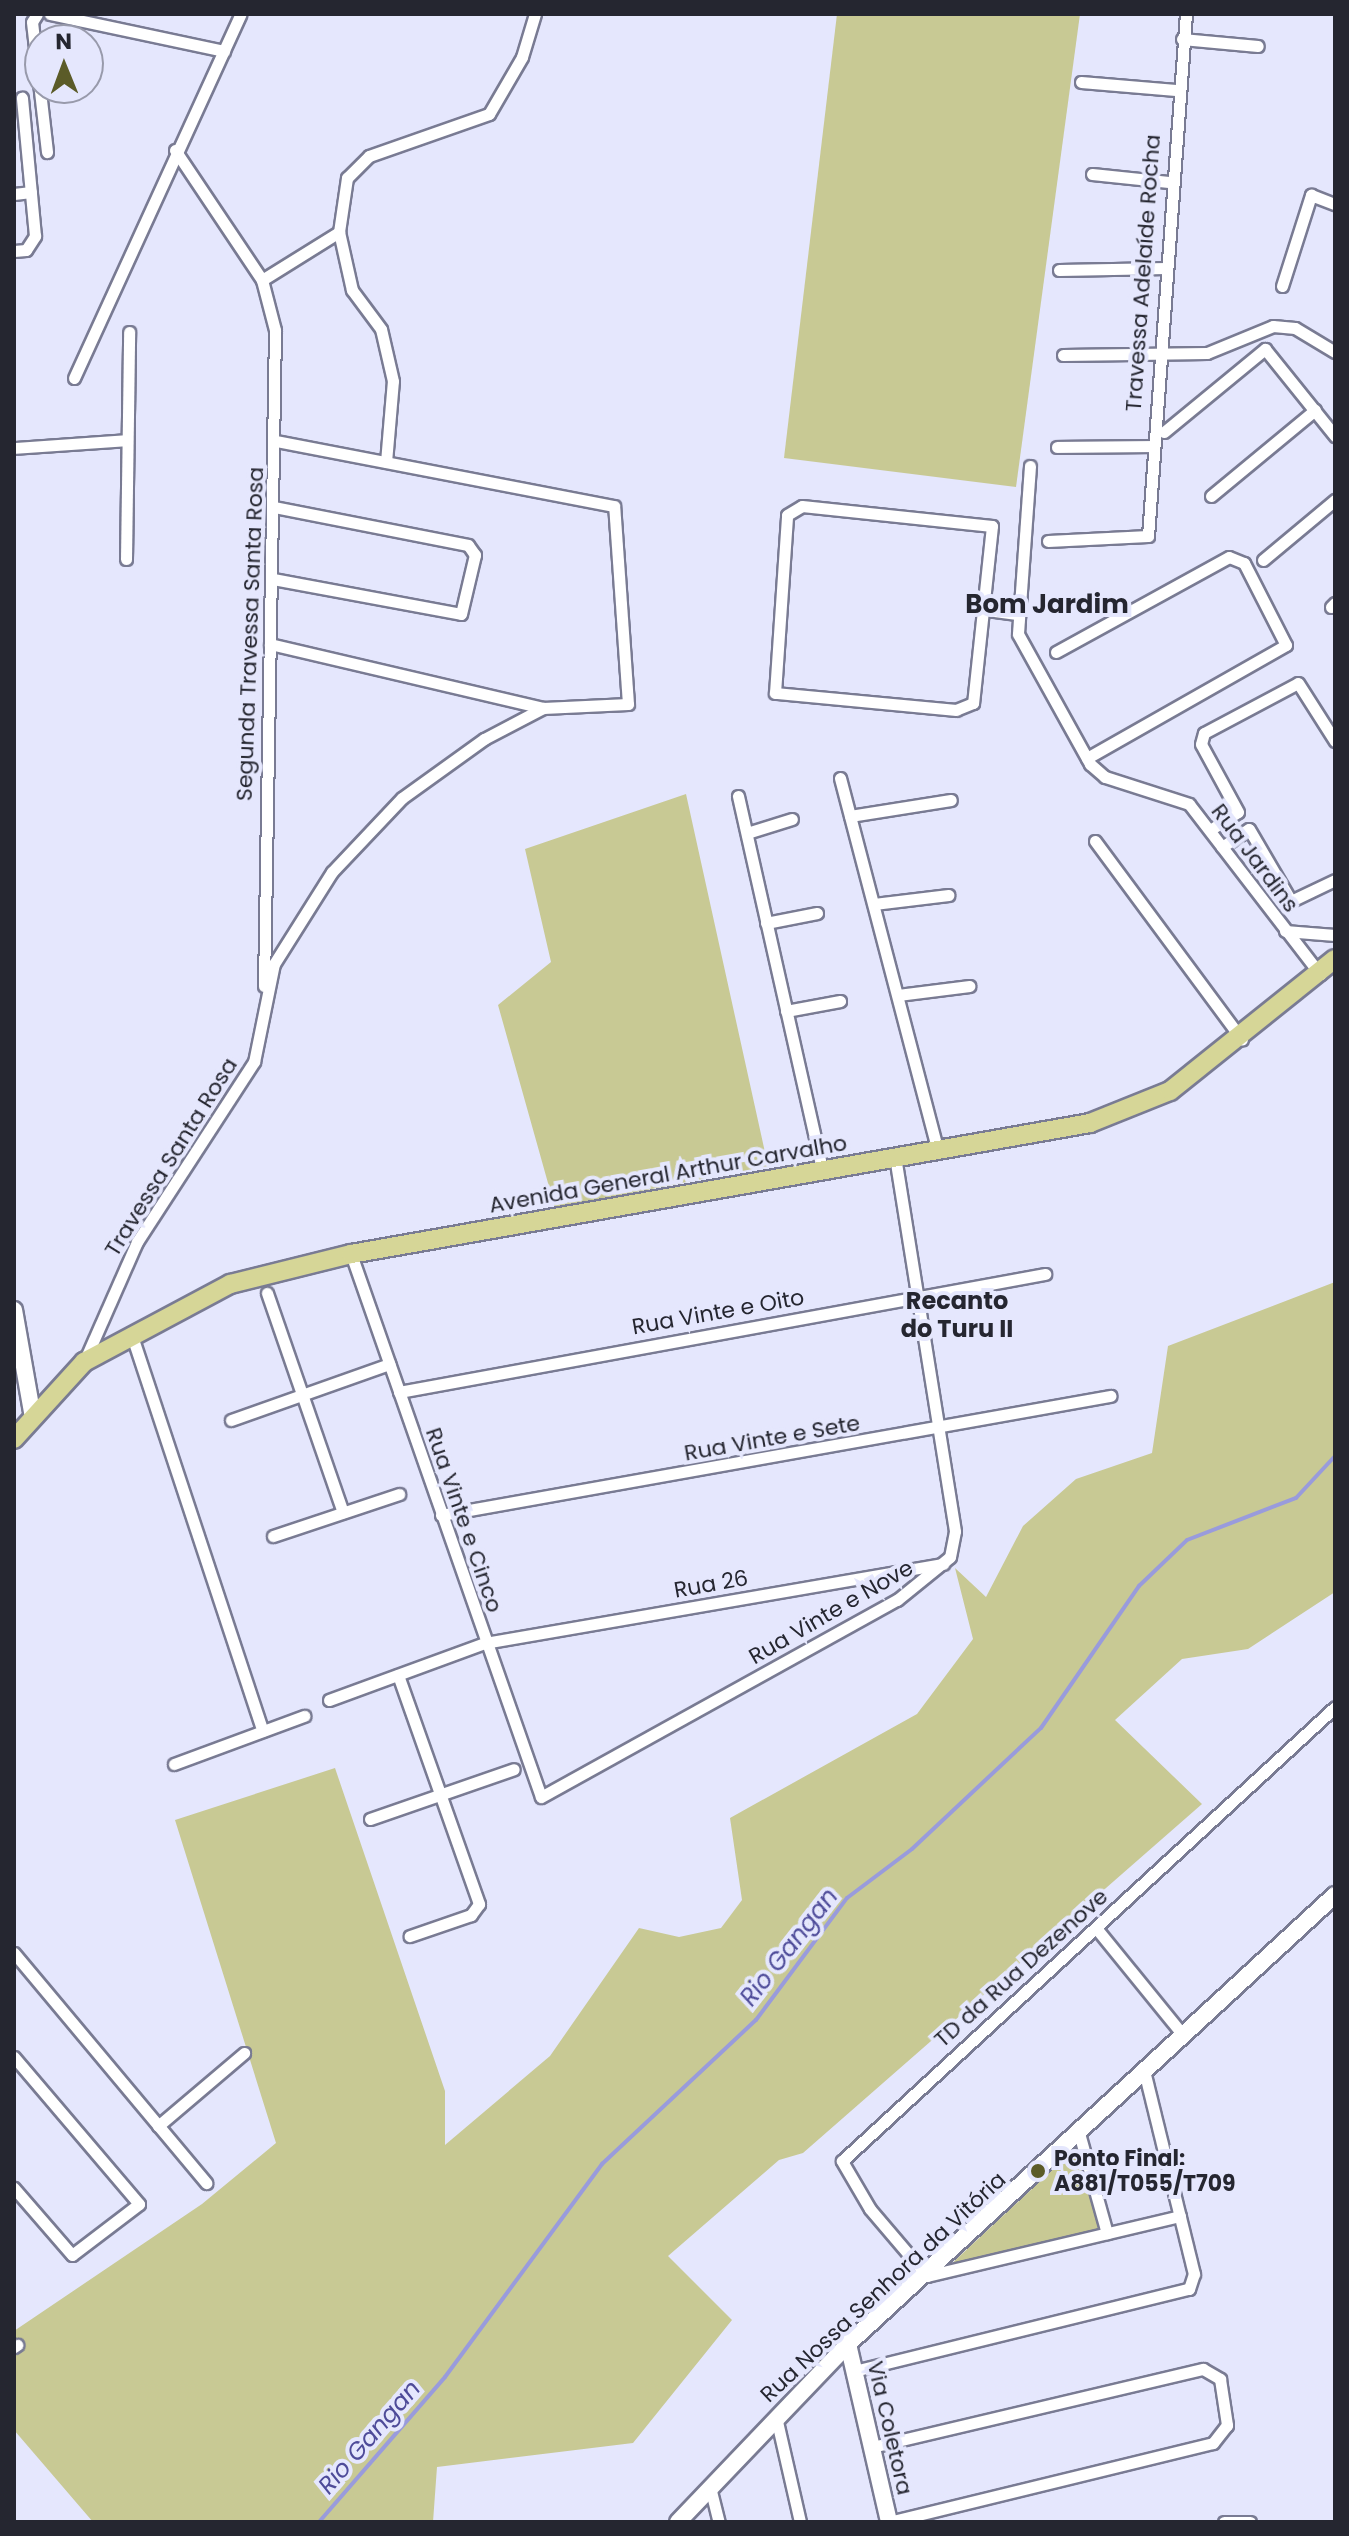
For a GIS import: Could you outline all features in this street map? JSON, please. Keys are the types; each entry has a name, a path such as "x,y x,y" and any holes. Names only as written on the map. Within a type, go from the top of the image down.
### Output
{"main road":[{"name":"Avenida General Arthur Carvalho","path":"14,1439 32,1412 84,1362 131,1332 230,1284 351,1254 938,1151 1126,1112 1170,1091 1242,1040 1335,959"}],"street":[{"path":"50,14 224,51"},
{"path":"74,378 175,150 241,14"},
{"path":"278,441 386,462 388,351 375,315 352,290 339,232 351,167 489,114 522,57 535,14"},
{"name":"Travessa Adelaíde Rocha","path":"1048,541 1148,536 1150,446 1166,268 1169,182 1186,14"},
{"path":"35,16 47,152"},
{"path":"1182,39 1258,46"},
{"path":"1081,82 1176,90"},
{"path":"14,251 26,250 35,236 22,98"},
{"name":"Segunda Travessa Santa Rosa","path":"175,150 262,280 278,353 264,990"},
{"path":"1092,174 1169,182"},
{"path":"14,194 31,192"},
{"path":"1282,286 1311,195 1335,204"},
{"path":"262,280 339,232"},
{"path":"1059,270 1166,268"},
{"path":"1063,355 1157,358 1221,350 1273,326 1295,328 1335,352"},
{"path":"126,559 129,332"},
{"path":"1164,432 1265,349 1335,436"},
{"path":"1211,496 1315,410"},
{"path":"14,448 127,440"},
{"path":"1057,447 1150,446"},
{"name":"Travessa Santa Rosa","path":"270,644 543,708 627,708 614,506 386,462"},
{"name":"Rua Jardins","path":"1030,466 1017,614 1018,634 1087,758 1105,777 1184,800 1320,974"},
{"path":"1263,560 1335,500"},
{"path":"802,506 984,520 993,533 987,610 977,696 965,708 781,697 771,686 787,515 802,506"},
{"path":"273,579 461,614 475,555 468,545 275,507"},
{"path":"1056,652 1232,557 1244,563 1286,645 1087,758"},
{"path":"987,610 1017,614"},
{"path":"1335,741 1298,683 1204,733 1201,744 1291,901 1335,880"},
{"name":"Travessa Santa Rosa","path":"84,1362 137,1242 254,1062 264,990 284,940 379,819 439,768 543,708"},
{"path":"840,778 938,1151"},
{"path":"738,796 822,1170"},
{"path":"850,816 951,800"},
{"path":"1210,830 1238,812"},
{"path":"747,833 792,819"},
{"path":"1222,847 1249,829"},
{"path":"1095,841 1242,1040"},
{"path":"874,904 948,895"},
{"path":"766,923 817,913"},
{"name":"Rua Jardins","path":"1285,931 1335,935"},
{"path":"898,995 969,986"},
{"path":"786,1011 840,1001"},
{"name":"Rua Vinte e Nove","path":"541,1797 883,1608 943,1564 955,1531 914,1296 895,1158"},
{"name":"Rua Vinte e Cinco","path":"351,1254 541,1797"},
{"name":"Rua Vinte e Oito","path":"399,1392 1045,1274"},
{"path":"267,1293 343,1512"},
{"path":"14,1310 32,1412"},
{"path":"131,1332 263,1731"},
{"path":"231,1420 389,1364"},
{"name":"Rua Vinte e Sete","path":"441,1515 1110,1396"},
{"path":"273,1536 399,1494"},
{"name":"Rua 26","path":"329,1700 485,1643 943,1564"},
{"path":"398,1675 478,1909 410,1936"},
{"name":"TD da Rua Dezenove","path":"927,2276 870,2209 842,2161 1335,1707"},
{"path":"174,1764 304,1716"},
{"path":"370,1819 514,1769"},
{"name":"Rua Nossa Senhora da Vitória","path":"678,2522 848,2344 927,2276 1182,2034 1335,1895"},
{"path":"1096,1928 1182,2034"},
{"path":"14,1953 206,2183"},
{"path":"158,2126 244,2053"},
{"path":"14,2057 139,2204 72,2255 14,2188"},
{"path":"854,2371 1181,2295 1194,2274 1144,2070"},
{"path":"1079,2133 1107,2233"},
{"path":"927,2276 1180,2216"},
{"name":"Via Coletora","path":"848,2344 889,2522"},
{"path":"872,2447 1203,2369 1220,2379 1226,2433 1213,2443 889,2522"},
{"path":"776,2417 800,2522"},
{"path":"710,2487 719,2522"},
{"path":"1224,2522 1250,2522"}],"green space":[{"path":"837,14 1080,14 1016,487 784,458"},
{"path":"686,794 768,1166 555,1208 498,1005 551,962 525,849"},
{"path":"1335,1282 1335,1592 1248,1649 1182,1659 1115,1720 1202,1804 803,2153 779,2160 668,2256 732,2320 633,2443 437,2467 433,2522 93,2522 14,2430 14,2331 202,2204 276,2143 175,1820 335,1768 445,2091 445,2145 550,2056 639,1928 679,1937 721,1928 742,1900 730,1818 917,1714 973,1639 955,1568 986,1597 1023,1526 1076,1479 1152,1453 1168,1346"},
{"path":"1078,2146 1101,2230 949,2266"}],"waterway":[{"name":"Rio Gangan","path":"319,2522 445,2377 602,2164 756,2020 847,1898 912,1849 1041,1728 1139,1586 1187,1540 1296,1498 1335,1456"}],"place":[{"name":"Ponto Final: A881/T055/T709","path":"1038,2171"}],"district":[{"name":"Bom Jardim","path":"1047,605"},
{"name":"Recanto do Turu II","path":"957,1315"}]}
